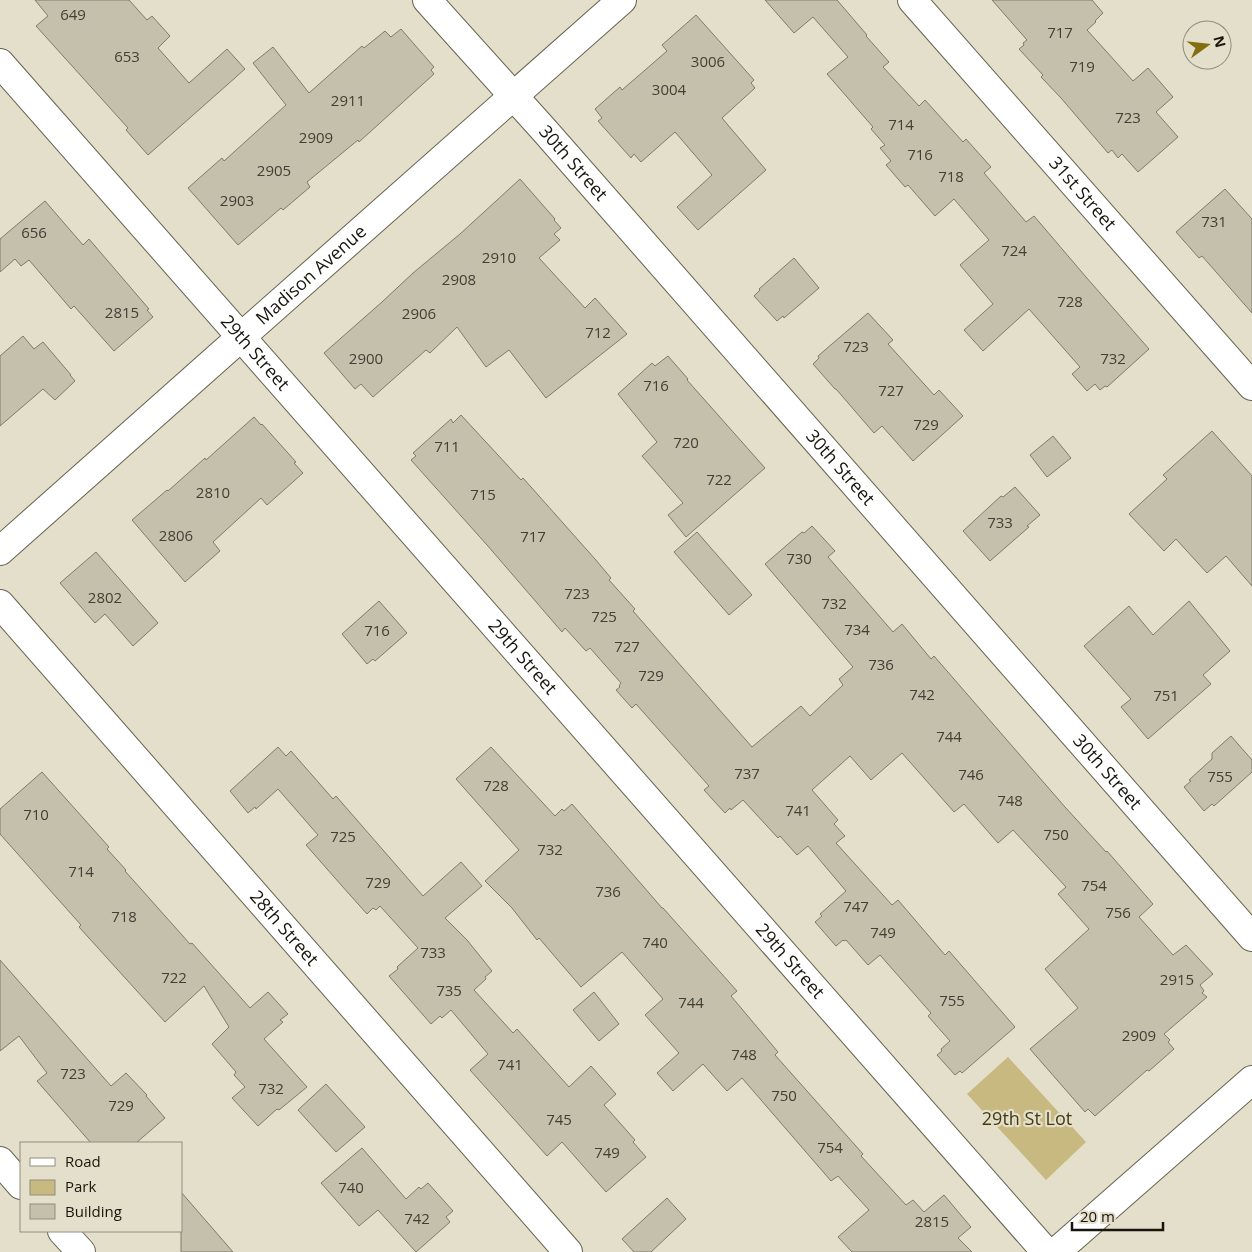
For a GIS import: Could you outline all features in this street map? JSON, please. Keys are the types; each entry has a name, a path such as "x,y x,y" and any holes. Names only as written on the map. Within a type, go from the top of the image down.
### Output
{"street":[{"name":"30th Street","path":"427,0 565,153 1252,937"},
{"name":"Madison Avenue","path":"0,551 622,0"},
{"name":"31st Street","path":"912,0 1252,386"},
{"name":"29th Street","path":"0,63 1046,1252"},
{"name":"28th Street","path":"0,604 568,1252"},
{"path":"1056,1252 1252,1080"},
{"path":"0,1161 20,1184"},
{"path":"63,1232 80,1252"}],"green space":[{"name":"29th St Lot","path":"1008,1057 1086,1142 1046,1180 967,1094"}],"building":[{"path":"35,0 129,0 147,20 152,16 170,36 158,48 189,83 227,49 245,69 148,155 126,130 128,128 36,26 48,16"},
{"path":"765,0 837,0 889,62 883,67 919,106 925,100 963,142 966,139 991,167 984,173 1026,222 1034,216 1149,349 1107,387 1105,386 1100,390 1095,384 1087,391 1072,374 1080,367 1029,309 983,351 964,330 993,304 960,265 989,240 954,199 935,216 908,185 905,187 886,165 891,161 880,148 885,145 871,129 873,127 827,74 848,57 813,17 794,33"},
{"path":"992,0 1092,0 1103,13 1087,30 1133,81 1148,68 1173,97 1156,112 1178,137 1138,172 1122,154 1118,158 1112,150 1108,153 1019,49 1027,40"},
{"path":"696,15 754,80 751,83 755,88 722,118 766,170 698,230 677,207 712,175 675,132 641,162 634,154 631,158 598,121 602,118 595,109 620,87 622,90 667,51 662,45"},
{"path":"401,29 434,67 431,70 434,74 359,142 358,140 307,182 310,187 283,210 281,208 238,245 188,188 222,158 224,161 286,105 253,63 273,47 309,93 362,46 364,48 385,31 391,37"},
{"path":"520,179 561,228 554,234 560,240 539,258 585,308 595,298 627,334 546,398 509,350 486,367 457,327 430,353 426,350 373,397 361,384 355,389 324,353"},
{"path":"1225,189 1252,219 1252,313 1202,256 1199,258 1176,232"},
{"path":"45,201 83,245 89,239 149,309 147,310 153,317 114,351 74,306 71,309 29,260 21,266 15,259 0,272 0,239"},
{"path":"794,258 819,288 784,318 783,316 777,321 754,296 759,289"},
{"path":"868,313 893,340 888,344 934,395 939,390 963,416 913,461 882,426 874,433 813,364 819,358 818,356"},
{"path":"23,336 34,349 43,342 75,381 55,400 43,389 0,426 0,356"},
{"path":"668,356 765,468 686,537 668,515 683,503 642,456 657,442 618,394 652,363 655,366"},
{"path":"461,415 521,480 523,478 595,559 611,578 609,580 635,609 633,611 752,747 801,706 810,716 843,685 839,679 853,667 765,564 802,532 804,533 812,526 835,551 828,557 893,632 902,624 931,659 934,656 1065,807 1107,851 1153,904 1139,917 1173,955 1186,945 1213,974 1200,985 1204,991 1202,993 1207,997 1164,1034 1170,1040 1168,1042 1174,1049 1095,1116 1088,1109 1085,1112 1030,1049 1078,1008 1045,969 1089,929 1058,894 1066,887 1013,830 998,843 964,804 954,812 902,753 871,780 850,756 812,790 838,820 834,824 845,836 836,843 892,905 898,900 945,955 949,951 1015,1027 962,1073 960,1071 955,1075 937,1055 950,1041 928,1016 931,1013 880,955 868,965 846,940 843,940 836,946 815,922 822,916 820,914 846,891 808,846 797,855 780,836 778,838 743,800 725,813 704,790 709,786 636,704 632,708 616,690 620,687 621,683 590,648 586,651 565,628 562,632 411,460 416,456 413,453 451,419 453,423"},
{"path":"254,417 296,462 294,463 303,473 267,505 261,498 213,542 220,551 185,582 132,520 205,458 206,460"},
{"path":"1212,431 1252,476 1252,586 1226,556 1207,573 1176,539 1164,551 1129,514 1167,479 1163,475"},
{"path":"1053,436 1071,458 1047,477 1030,455"},
{"path":"1015,487 1040,515 990,561 963,531 1001,496 1003,497"},
{"path":"697,532 752,595 729,615 674,552"},
{"path":"96,552 158,623 133,646 105,614 95,623 60,583"},
{"path":"379,601 407,633 375,661 373,659 367,664 342,634"},
{"path":"1189,601 1230,651 1203,675 1211,684 1148,739 1121,707 1131,699 1084,646 1129,606 1153,635"},
{"path":"1231,736 1252,760 1252,772 1214,806 1212,804 1204,811 1184,787 1212,759 1212,753"},
{"path":"278,747 286,756 291,751 333,799 336,796 423,896 461,862 482,886 445,918 467,940 492,971 474,990 513,1033 517,1029 569,1087 591,1066 616,1094 604,1105 635,1140 633,1142 646,1157 606,1192 562,1142 547,1156 470,1070 488,1054 451,1010 431,1024 389,976 418,948 380,906 376,910 373,908 367,914 342,886 306,845 318,835 278,789 256,809 255,807 248,813 230,791"},
{"path":"491,747 555,816 562,809 564,811 572,804 737,991 731,996 778,1052 775,1055 863,1154 861,1156 906,1205 913,1200 924,1212 944,1195 971,1227 958,1238 972,1252 852,1252 838,1237 869,1210 838,1176 831,1181 742,1078 727,1091 703,1064 673,1091 657,1073 679,1053 645,1015 663,999 622,952 581,987 539,938 537,940 512,908 485,881 519,850 456,779"},
{"path":"42,772 109,847 107,849 125,871 250,1008 268,992 288,1014 280,1020 283,1022 264,1039 307,1087 258,1126 232,1098 245,1087 234,1075 236,1072 212,1044 229,1027 204,986 165,1022 79,927 81,925 0,834 0,809"},
{"path":"0,960 111,1086 126,1073 165,1118 137,1142 90,1142 37,1081 47,1073 19,1036 0,1051"},
{"path":"594,992 619,1024 599,1041 573,1010"},
{"path":"326,1084 365,1127 336,1152 298,1110"},
{"path":"362,1148 406,1199 419,1187 421,1189 428,1183 453,1211 446,1217 450,1222 416,1252 378,1210 359,1226 321,1183"},
{"path":"182,1193 233,1252 181,1252 182,1232"},
{"path":"667,1198 686,1219 651,1252 634,1252 622,1239"}]}
